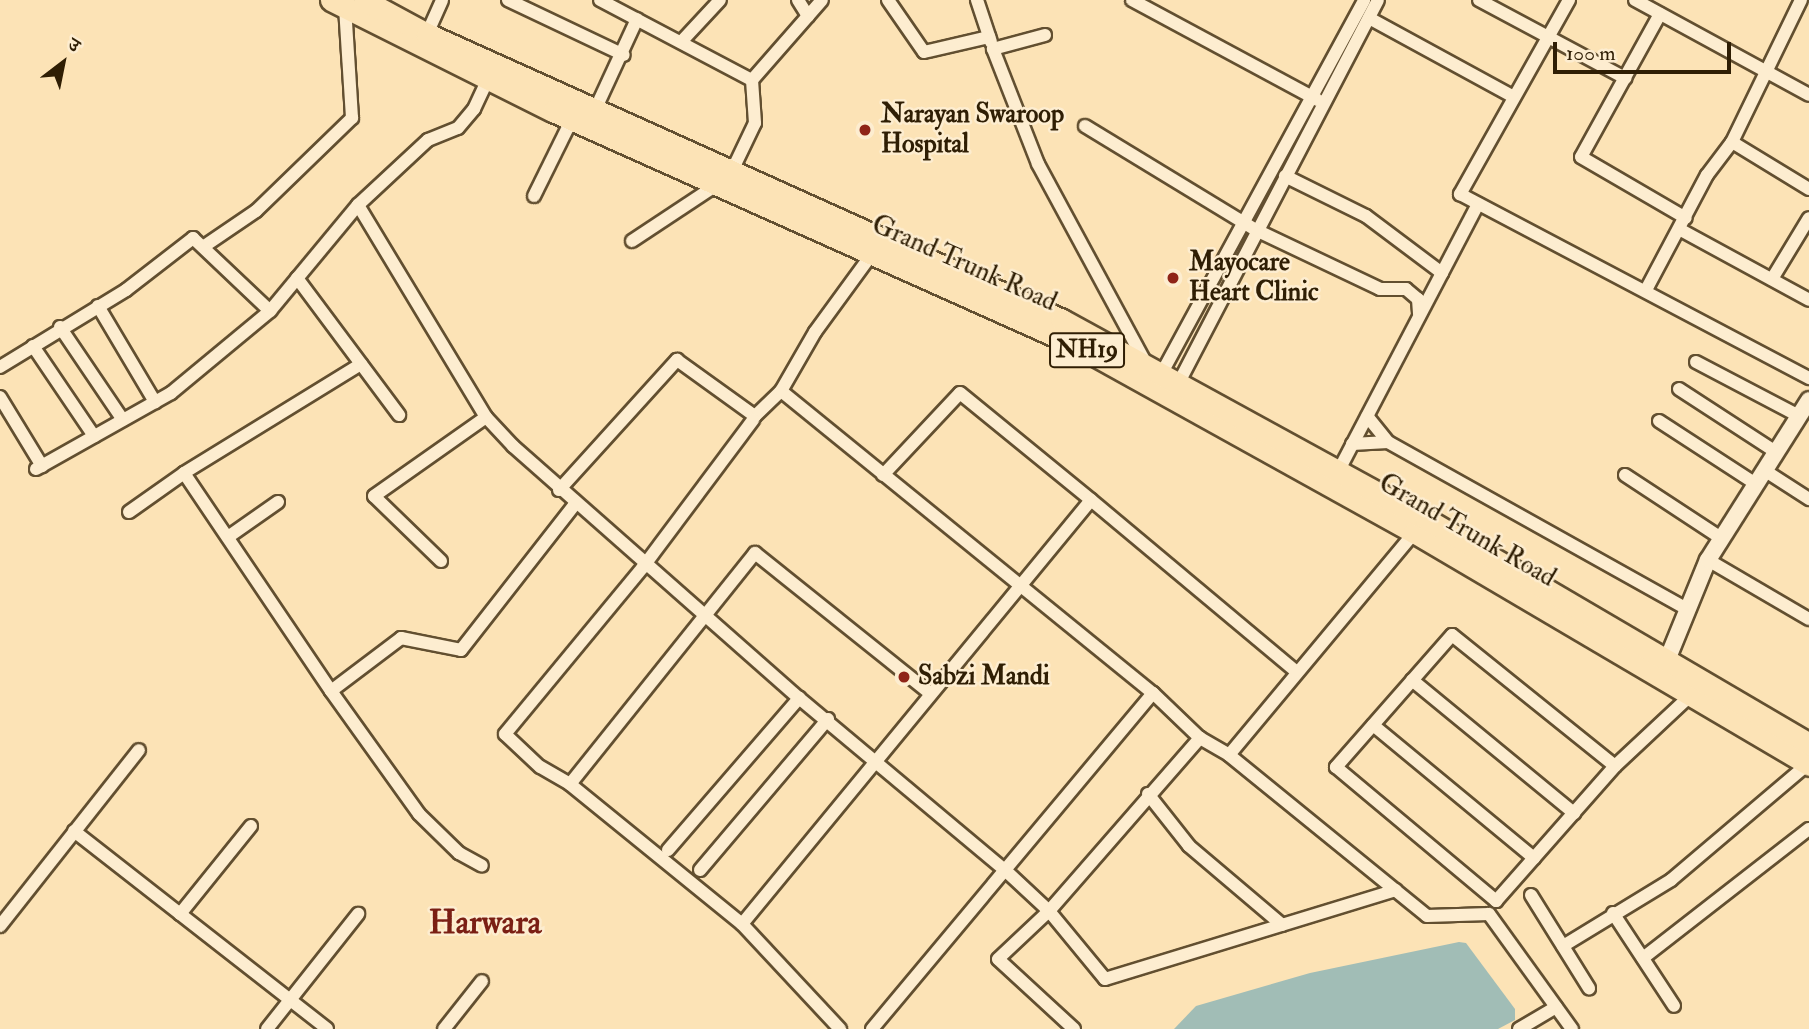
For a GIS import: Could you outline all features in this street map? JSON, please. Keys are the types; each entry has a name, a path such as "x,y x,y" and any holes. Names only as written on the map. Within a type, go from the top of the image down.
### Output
{"highway":[{"name":"Grand Trunk Road","path":"347,2 386,6 427,34 595,110 725,178"},
{"name":"Grand Trunk Road","path":"347,2 488,79 572,119 725,178 878,246 1062,320 1163,381 1420,525 1809,751"},
{"name":"Grand Trunk Road","path":"1163,381 1339,470 1420,525"},
{"name":"Grand Trunk Road","path":"1664,667 1692,694 1809,751"}],"street":[{"path":"427,34 442,0"},
{"path":"508,0 624,55"},
{"path":"600,0 752,79"},
{"path":"681,42 720,0"},
{"path":"797,0 808,16"},
{"path":"632,241 725,178 755,123 752,79 822,0"},
{"path":"888,0 924,52 1045,35"},
{"path":"977,0 1038,164 1163,381"},
{"path":"1132,0 1324,104"},
{"path":"1163,381 1242,222 1364,0"},
{"path":"1163,381 1256,230 1378,0"},
{"path":"1479,0 1547,39 1625,78"},
{"path":"1569,0 1460,194 1809,377"},
{"path":"1635,0 1809,95"},
{"path":"1646,290 1707,175 1732,142 1801,0"},
{"path":"203,247 256,211 352,118 347,2"},
{"path":"1660,14 1581,157 1809,300"},
{"path":"1369,18 1514,97"},
{"path":"595,110 624,55 637,19"},
{"path":"0,397 39,467 155,402 270,310 358,205 428,140 458,128 474,109 488,79"},
{"path":"534,195 572,119"},
{"path":"1085,126 1256,230 1380,289 1406,289 1418,299 1419,314"},
{"path":"1732,142 1809,189"},
{"path":"1285,176 1366,216 1442,273"},
{"path":"1339,470 1478,204"},
{"path":"358,205 486,418 575,504 799,698 828,719 1005,870 1049,911 1105,979 1396,890"},
{"path":"1772,279 1809,218"},
{"path":"0,367 60,327 127,290 193,238 270,310"},
{"path":"559,490 677,360 755,416 781,391 815,332 878,246"},
{"path":"297,278 399,415"},
{"path":"98,306 155,402"},
{"path":"60,327 122,420"},
{"path":"33,346 94,436"},
{"path":"1696,362 1799,416"},
{"path":"129,512 184,473 361,364"},
{"path":"1679,388 1776,452"},
{"path":"781,391 1153,693 1200,738 1229,755 1427,916 1489,914 1572,1029"},
{"path":"883,475 960,393 1297,672"},
{"path":"1664,667 1708,560 1809,400"},
{"path":"1367,416 1388,442 1688,610"},
{"path":"440,561 374,496 486,418"},
{"path":"753,420 645,564 505,734 540,767 570,784 742,924 840,1029"},
{"path":"1659,421 1760,477 1809,499"},
{"path":"1352,444 1388,442"},
{"path":"184,473 331,691 419,814 459,853 482,866"},
{"path":"1625,475 1721,538"},
{"path":"742,924 1018,584 1091,500"},
{"path":"228,537 278,502"},
{"path":"331,691 401,639 461,650 575,504"},
{"path":"1229,755 1420,525"},
{"path":"570,784 703,613 755,553 930,693"},
{"path":"1708,560 1809,619"},
{"path":"1615,766 1452,635 1336,767 1496,901 1615,766 1692,694"},
{"path":"1412,680 1574,813"},
{"path":"872,1029 1153,693"},
{"path":"668,849 799,698"},
{"path":"700,870 828,719"},
{"path":"1373,724 1534,858"},
{"path":"1074,1029 998,959 1049,911 1148,794 1200,738"},
{"path":"2,921 139,750"},
{"path":"1563,946 1671,880 1809,751"},
{"path":"1148,794 1189,846 1282,925"},
{"path":"180,914 251,826"},
{"path":"1643,958 1809,829"},
{"path":"74,831 327,1029"},
{"path":"1531,895 1589,988"},
{"path":"1613,913 1674,1006"},
{"path":"267,1029 358,914"},
{"path":"444,1029 482,981"},
{"path":"1519,1029 1556,1007"}],"water":[{"path":"1459,942 1466,943 1515,1009 1515,1020 1498,1029 1174,1029 1196,1006 1310,973"}],"place":[{"name":"Narayan Swaroop Hospital","path":"865,130"},
{"name":"Mayocare Heart Clinic","path":"1173,278"},
{"name":"Sabzi Mandi","path":"904,677"}],"district":[{"name":"Harwara","path":"485,923"}]}
